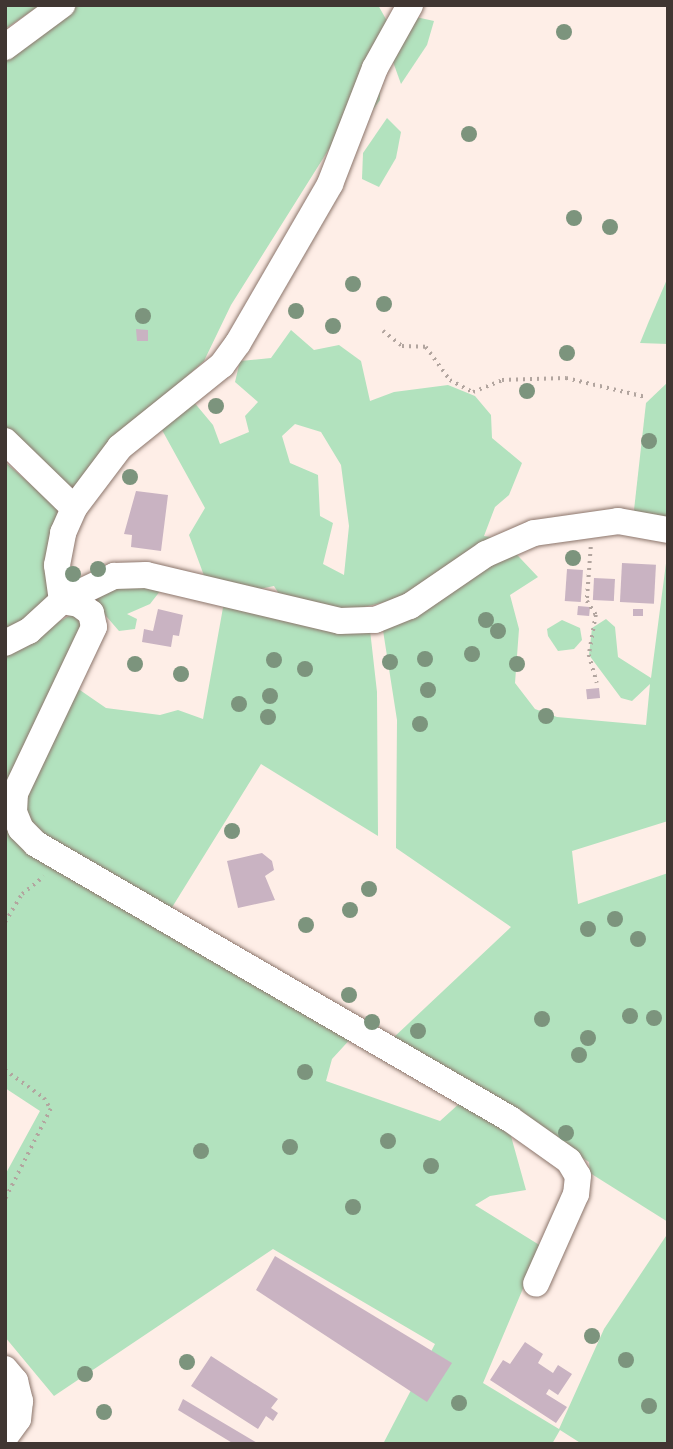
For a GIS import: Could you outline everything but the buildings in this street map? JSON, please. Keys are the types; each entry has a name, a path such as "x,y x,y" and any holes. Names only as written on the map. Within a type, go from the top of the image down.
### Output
{"street":[{"path":"5,47 62,5"},
{"path":"62,601 57,565 74,508 120,447 222,365 238,343 330,184 375,68 401,10"},
{"path":"5,441 74,508"},
{"path":"5,643 29,631 62,601 114,576 146,575 340,621 375,620 410,606 505,544 593,523 640,522 668,530"},
{"path":"62,601 79,604 91,613 94,627 86,652 15,793 14,812 21,829 67,861 510,1119 569,1161 578,1176 576,1194 536,1284"},
{"path":"5,1369 15,1381 20,1401 18,1419 5,1437"}],"path":[{"path":"383,331 402,346 426,347 450,380 473,392 502,380 566,378 646,397"},
{"path":"593,523 587,601 596,615 589,655 597,683"},
{"path":"5,922 22,894 67,861"},
{"path":"5,1070 44,1098 51,1109 5,1200"}],"green space":[{"path":"5,5 40,5 5,29"},
{"path":"72,5 378,5 387,21 380,43 380,100 364,122 329,149 231,305 204,361 138,420 75,494 5,430 6,51"},
{"path":"416,17 434,21 427,45 401,84 392,59"},
{"path":"387,118 401,132 396,158 379,187 362,179 363,153"},
{"path":"668,277 668,344 640,343 649,321"},
{"path":"291,330 314,350 339,345 361,361 370,401 394,392 448,385 475,396 491,415 492,438 522,463 509,495 495,507 484,536 502,539 538,577 510,595 519,629 515,683 535,709 557,717 646,725 650,684 632,701 621,698 589,655 592,628 606,619 615,627 618,657 651,678 668,548 668,821 572,851 578,904 668,873 668,1222 590,1173 589,1162 392,1039 511,927 396,848 397,720 382,624 403,598 351,610 284,602 274,586 255,590 206,581 189,535 205,508 162,430 193,401 213,425 220,444 249,432 245,416 258,402 235,382 240,361 271,358","holes":["295,424 321,432 341,465 349,526 344,575 323,564 333,523 320,516 318,475 290,463 282,436"]},
{"path":"668,382 668,526 633,519 646,403"},
{"path":"5,462 59,509 47,552 49,601 26,622 5,629"},
{"path":"105,585 164,586 150,604 127,614 137,619 135,629 119,631 87,594"},
{"path":"224,602 370,630 377,692 378,836 261,764 171,909 35,832 23,815 24,788 74,686 106,708 160,715 178,710 203,719"},
{"path":"76,612 85,626 7,817 354,1035 332,1059 326,1081 440,1121 461,1102 509,1129 526,1190 490,1196 475,1205 541,1246 483,1383 559,1429 604,1329 668,1233 668,1443 582,1444 560,1430 552,1444 383,1444 435,1344 273,1249 54,1396 5,1337 5,1175 40,1111 5,1088 5,652"},
{"path":"562,620 580,628 582,640 574,649 558,651 548,636 547,629"}]}
